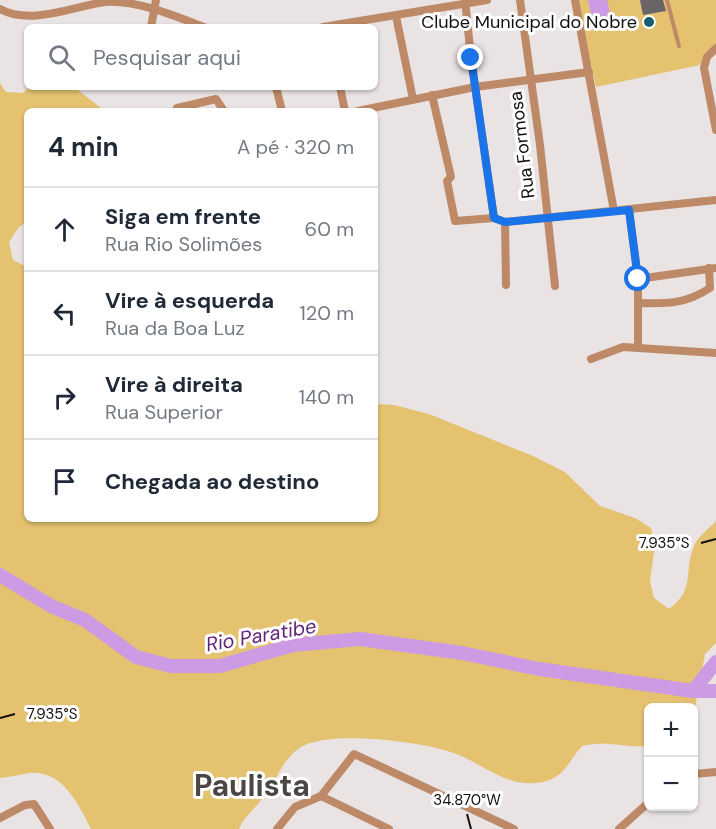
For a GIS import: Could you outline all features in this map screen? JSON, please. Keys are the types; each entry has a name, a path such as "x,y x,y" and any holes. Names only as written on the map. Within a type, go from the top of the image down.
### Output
{"street":[{"path":"345,24 466,1 486,0"},
{"name":"Rua Formosa","path":"520,0 555,286"},
{"path":"575,0 614,211"},
{"path":"0,9 20,14 41,14 80,9 106,1 155,4 186,24"},
{"path":"466,1 475,87 500,220 506,285"},
{"path":"152,24 155,4"},
{"path":"396,15 413,99"},
{"path":"716,48 707,57 704,68 716,130"},
{"path":"372,108 475,87 589,72"},
{"path":"277,90 281,108"},
{"path":"341,90 344,108"},
{"path":"432,95 451,177 447,181 454,221 547,218 716,200"},
{"path":"177,108 216,99 222,108"},
{"path":"629,210 638,279 638,347"},
{"path":"638,279 713,268 710,288 688,300 671,304 639,303"},
{"path":"591,359 618,347 716,353"},
{"path":"277,829 295,807 321,796 354,754 514,829"},
{"path":"698,774 716,772"},
{"path":"321,796 389,829"},
{"path":"0,818 25,805 34,804 50,829"},
{"path":"619,829 644,807"}],"lane":[{"path":"667,0 679,46"}],"shaded area":[{"name":"Clube Municipal do Nobre","path":"577,0 716,0 716,45 700,65 596,87"},
{"path":"588,0 607,0 611,17 593,22"},
{"path":"0,83 6,92 78,90 101,108 24,108 24,224 19,227 9,242 13,260 24,266 24,522 378,522 378,404 394,405 429,414 533,456 565,472 600,506 635,518 651,528 655,545 650,581 654,598 669,609 677,602 686,587 691,555 696,543 716,521 716,643 705,654 696,703 644,703 644,746 591,744 582,746 566,768 556,777 543,782 531,783 509,780 445,750 377,739 330,739 311,743 292,754 264,797 239,829 91,829 74,799 59,782 40,773 0,778"}],"building":[{"path":"640,0 663,0 666,11 643,15"}],"waterway":[{"name":"Rio Paratibe","path":"0,575 51,606 85,620 136,657 171,666 220,666 293,645 360,639 462,653 539,669 693,691 716,691"},
{"name":"Rio Paratibe","path":"693,691 716,662"}],"place":[{"name":"Clube Municipal do Nobre","path":"649,22"}],"district":[{"name":"Paulista","path":"252,785"}],"route":[{"path":"471,58 491,210 494,218 505,222 629,210 638,279"}]}
